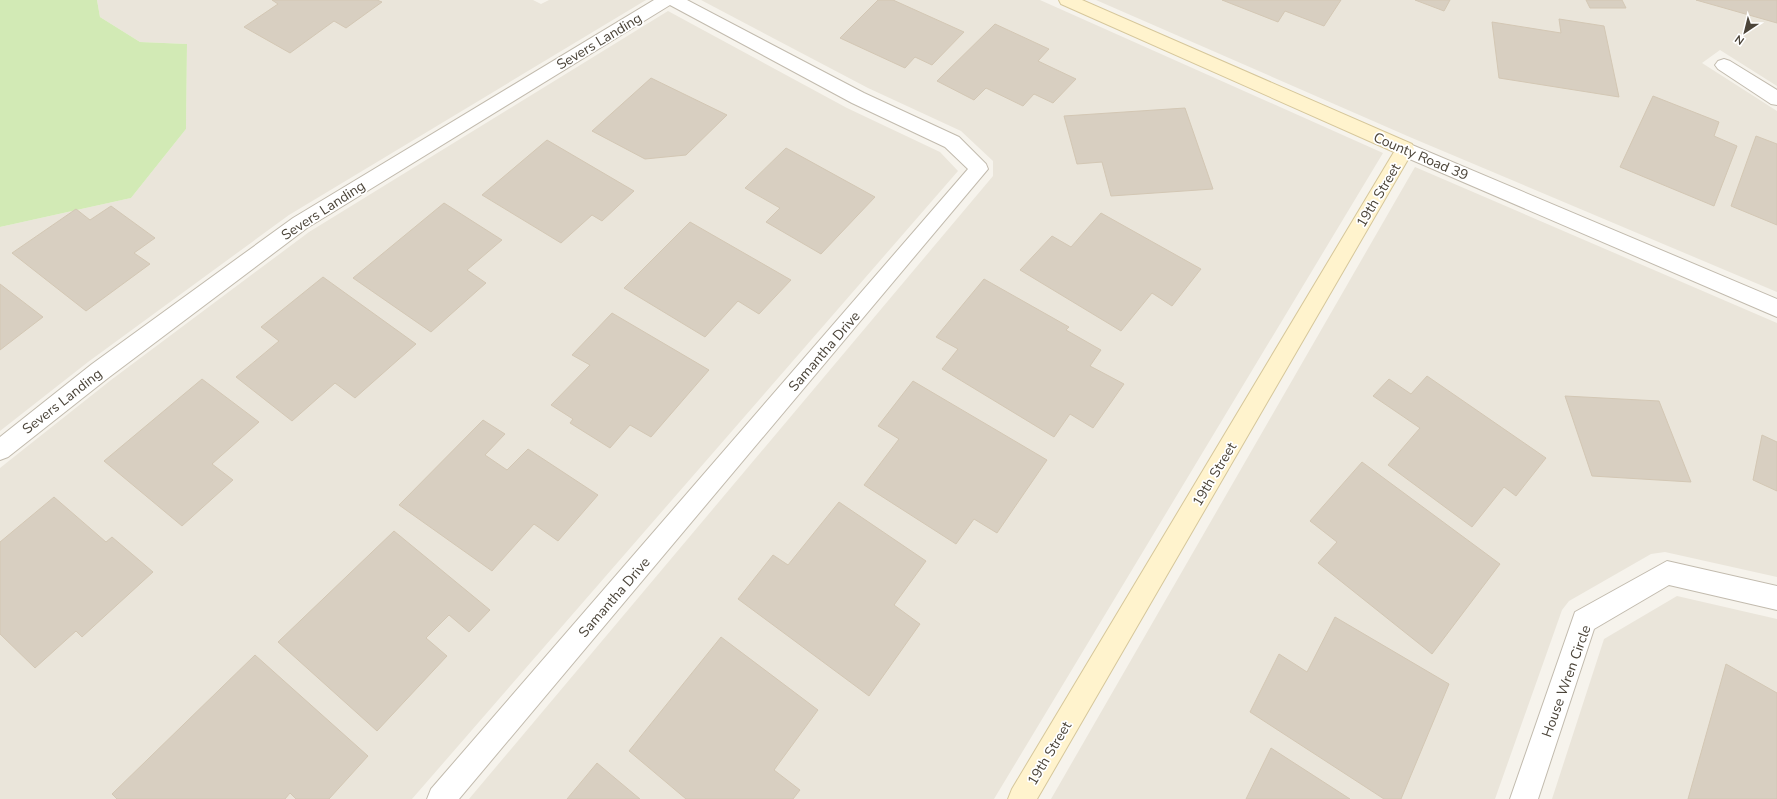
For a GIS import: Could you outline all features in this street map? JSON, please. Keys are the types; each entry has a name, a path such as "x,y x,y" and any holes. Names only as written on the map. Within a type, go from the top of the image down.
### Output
{"street":[{"name":"Severs Landing","path":"0,450 100,371 300,223 666,0"},
{"name":"Samantha Drive","path":"441,799 980,169 952,142 858,98 674,0"},
{"name":"County Road 39","path":"1067,0 1406,149 1777,308"},
{"path":"1724,65 1777,99"},
{"name":"19th Street","path":"1022,799 1406,149"},
{"name":"House Wren Circle","path":"1524,799 1584,622 1667,573 1777,598"}],"shaded area":[{"path":"97,0 533,0 541,4 549,0 646,0 289,215 88,362 0,431 0,227 131,198 186,129 187,44 140,42 100,17"},
{"path":"701,0 1040,0 1383,153 994,799 469,799 993,176 993,161 961,131 868,88"},
{"path":"1096,0 1777,0 1777,86 1720,50 1702,63 1777,111 1777,292 1412,138"},
{"path":"668,11 847,108 940,152 958,171 412,799 0,799 0,468 111,380 309,232"},
{"path":"1415,167 1777,323 1777,577 1665,552 1651,554 1569,601 1562,610 1495,799 1051,799"},
{"path":"1677,596 1777,619 1777,799 1552,799 1604,639"}],"green space":[{"path":"0,0 97,0 100,17 140,42 187,44 186,129 131,198 0,227"}],"building":[{"path":"272,0 377,0 382,2 346,28 334,21 290,53 244,27 278,4"},
{"path":"878,0 893,0 964,32 932,65 915,57 905,68 840,38"},
{"path":"1222,0 1341,0 1324,26 1285,11 1278,22"},
{"path":"1415,0 1450,0 1444,11"},
{"path":"1586,0 1622,0 1626,8 1590,8"},
{"path":"1696,0 1777,0 1777,23"},
{"path":"1559,19 1604,26 1619,97 1499,78 1492,22 1561,33"},
{"path":"995,24 1049,49 1038,61 1076,79 1053,103 1034,94 1023,106 986,88 974,100 937,81"},
{"path":"651,78 727,115 686,155 645,159 592,131"},
{"path":"1653,96 1719,122 1714,136 1737,146 1714,206 1620,167"},
{"path":"1185,108 1213,189 1111,196 1102,162 1077,164 1064,116"},
{"path":"1756,136 1777,144 1777,225 1731,206"},
{"path":"547,140 634,191 602,221 592,215 561,243 482,195"},
{"path":"786,148 875,197 821,254 766,222 780,208 745,188"},
{"path":"444,203 502,240 467,270 486,283 431,332 353,278"},
{"path":"111,206 155,238 134,253 150,264 86,311 12,253 76,209 90,220"},
{"path":"1101,213 1201,269 1172,306 1152,293 1121,331 1020,270 1052,236 1071,247"},
{"path":"690,222 791,280 759,314 738,301 705,337 624,288"},
{"path":"323,277 416,344 355,398 335,383 292,421 236,377 279,341 261,327"},
{"path":"984,279 1069,327 1066,330 1101,350 1090,366 1124,384 1093,428 1070,414 1054,437 942,369 958,349 936,337"},
{"path":"0,284 43,317 0,350"},
{"path":"612,313 709,370 651,437 630,425 610,448 570,423 573,419 551,405 590,365 572,355"},
{"path":"1427,376 1546,458 1516,496 1504,487 1472,527 1388,465 1420,428 1373,396 1389,379 1411,394"},
{"path":"202,379 259,422 212,464 233,480 182,526 104,461"},
{"path":"913,381 1047,460 997,533 974,519 956,544 864,485 899,439 878,426"},
{"path":"1565,396 1659,401 1691,482 1592,476"},
{"path":"483,420 505,434 485,455 507,470 528,449 598,495 558,541 534,524 492,571 399,505"},
{"path":"1762,435 1777,442 1777,491 1753,480"},
{"path":"1362,462 1500,564 1432,654 1318,563 1337,542 1310,521"},
{"path":"54,497 106,542 112,537 153,572 82,637 76,631 35,668 0,634 0,542"},
{"path":"839,502 926,561 894,605 920,624 869,696 738,599 773,555 788,565"},
{"path":"394,531 490,610 469,632 449,615 426,638 447,656 377,731 278,642"},
{"path":"1335,617 1449,684 1401,799 1384,799 1250,712 1279,654 1307,672"},
{"path":"721,637 818,710 774,770 800,790 793,799 686,799 629,751"},
{"path":"255,655 368,756 329,799 296,799 290,793 285,799 117,799 112,794"},
{"path":"1726,664 1777,693 1777,799 1688,799"},
{"path":"1271,748 1350,799 1246,799"},
{"path":"597,763 640,799 567,799"}]}
